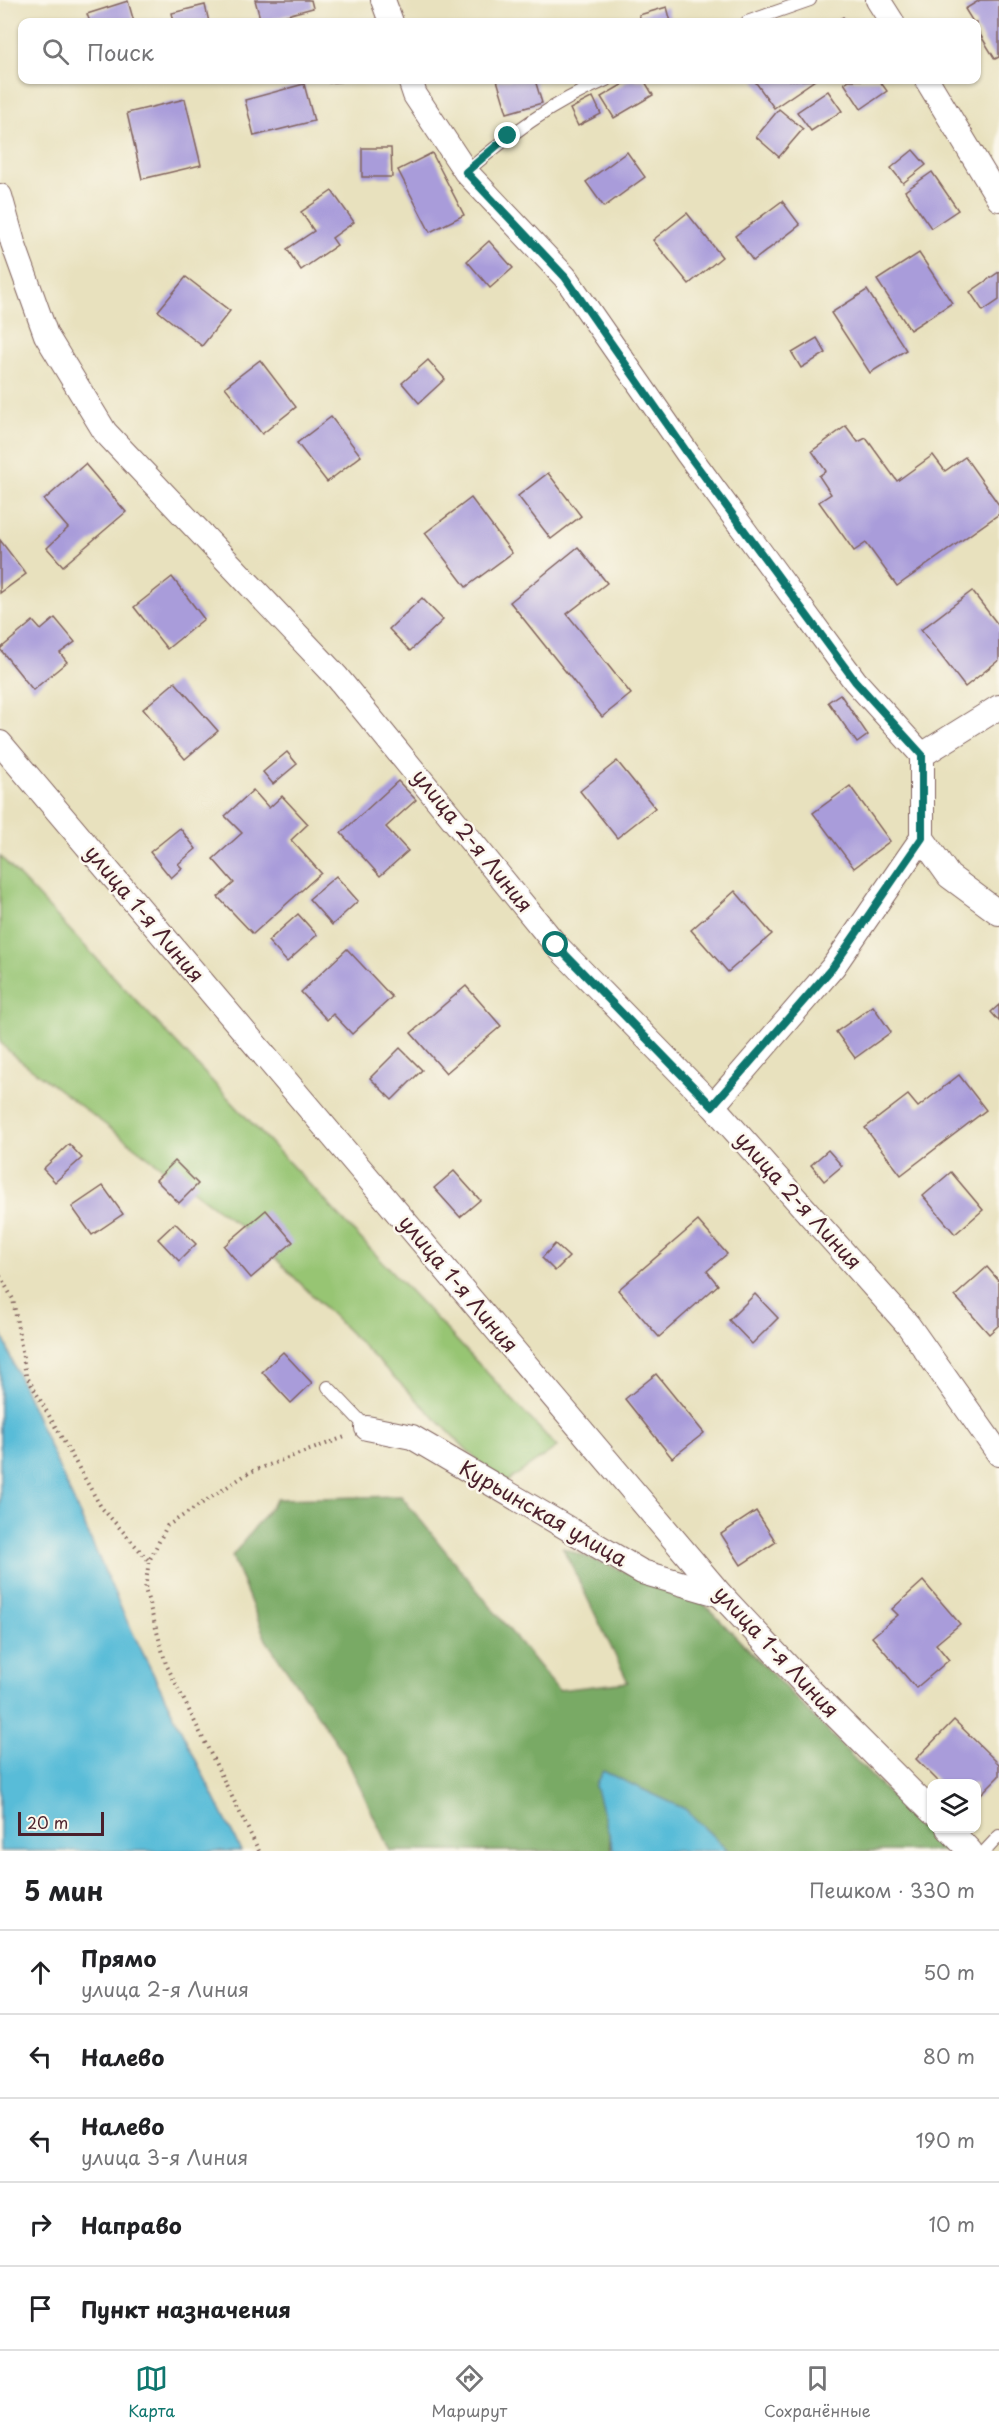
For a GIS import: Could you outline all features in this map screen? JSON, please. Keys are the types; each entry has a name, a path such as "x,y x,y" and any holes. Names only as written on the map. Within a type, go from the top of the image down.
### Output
{"street":[{"path":"383,0 390,18"},
{"path":"878,0 889,18"},
{"path":"411,84 415,94 466,172 565,277 688,454 855,681 922,755 922,838 833,967 712,1106"},
{"path":"929,84 999,199"},
{"name":"улица 2-я Линия","path":"0,196 13,243 46,335 105,432 337,677 556,945 712,1106 908,1326 999,1454"},
{"path":"922,755 999,707"},
{"name":"улица 1-я Линия","path":"0,743 721,1595 808,1689 927,1807"},
{"path":"922,838 949,876 999,913"},
{"name":"Курьинская улица","path":"367,1428 412,1437 642,1572 721,1595"},
{"path":"953,1833 970,1851"}],"lane":[{"path":"758,18 810,0"},
{"path":"466,172 508,136 576,93 597,84"},
{"path":"328,1387 367,1428"},
{"path":"985,1851 999,1836"}],"path":[{"path":"0,1276 13,1299 26,1376 101,1507 149,1561"},
{"path":"259,1851 166,1664 145,1589 149,1561 167,1526 250,1472 367,1428"}],"green space":[{"path":"0,856 557,1447 502,1485 253,1236 13,1055 0,1042"},
{"path":"401,1496 558,1690 628,1682 563,1548 700,1600 944,1851 728,1851 685,1809 608,1827 612,1851 390,1851 344,1753 266,1640 232,1556 277,1499"}],"water":[{"path":"0,1328 14,1366 125,1617 241,1851 0,1851"},
{"path":"603,1771 685,1809 728,1851 614,1851 595,1786"}],"building":[{"path":"255,0 311,0 313,8 276,18 260,18"},
{"path":"980,0 999,0 999,57 995,59 981,36 981,18 971,18 965,9"},
{"path":"128,1 133,18 88,18 87,14"},
{"path":"205,5 208,18 173,18 172,13"},
{"path":"667,7 670,18 640,18 639,15"},
{"path":"304,84 314,121 254,136 245,100"},
{"path":"498,84 536,84 542,103 507,113"},
{"path":"623,84 646,84 653,95 614,118 601,97"},
{"path":"757,84 809,84 774,108"},
{"path":"845,84 882,84 887,91 861,109"},
{"path":"828,91 842,111 811,131 797,112"},
{"path":"593,97 601,114 578,126 570,109"},
{"path":"185,99 201,165 142,179 127,113"},
{"path":"779,109 803,129 779,157 756,137"},
{"path":"362,148 391,148 392,177 362,177"},
{"path":"913,150 926,165 903,183 891,168"},
{"path":"627,152 645,177 604,207 586,182"},
{"path":"432,153 464,215 430,232 398,170"},
{"path":"932,172 958,210 931,228 905,191"},
{"path":"332,191 354,222 332,238 337,245 301,270 287,249 314,231 301,212"},
{"path":"782,201 800,225 753,261 735,236"},
{"path":"687,213 722,257 689,284 653,240"},
{"path":"489,241 513,268 490,288 467,261"},
{"path":"919,253 952,303 910,330 877,280"},
{"path":"999,272 999,300 983,311 970,292"},
{"path":"186,277 230,311 202,346 158,311"},
{"path":"867,290 906,350 870,373 831,313"},
{"path":"817,338 826,353 801,368 792,353"},
{"path":"260,360 296,407 262,434 225,387"},
{"path":"428,360 445,379 419,403 402,383"},
{"path":"331,417 361,456 327,482 297,443"},
{"path":"846,426 858,442 866,438 897,481 933,455 945,471 965,457 999,505 999,514 897,586 866,543 854,551 819,502 831,494 819,476 826,471 812,451"},
{"path":"85,464 126,512 63,566 47,548 68,528 44,500"},
{"path":"548,473 581,516 551,539 518,496"},
{"path":"471,498 512,553 466,587 425,533"},
{"path":"0,540 26,574 0,593"},
{"path":"578,547 607,583 567,614 631,694 602,717 510,602"},
{"path":"172,577 204,619 167,649 134,607"},
{"path":"972,591 999,626 999,660 965,687 921,630"},
{"path":"422,598 443,620 410,651 389,629"},
{"path":"55,618 75,642 60,653 67,662 33,690 0,649 33,621 41,630"},
{"path":"175,682 218,731 185,759 143,709"},
{"path":"840,694 868,735 857,743 828,702"},
{"path":"287,752 297,764 273,784 263,772"},
{"path":"617,761 655,808 617,838 580,791"},
{"path":"398,781 416,800 386,827 408,851 380,876 341,833"},
{"path":"850,786 890,841 854,868 813,813"},
{"path":"253,790 269,808 282,796 308,824 291,840 321,873 253,934 218,897 234,883 213,859 242,833 225,816"},
{"path":"180,828 196,849 178,864 182,868 171,878 150,852"},
{"path":"336,876 358,901 332,925 309,899"},
{"path":"735,891 772,934 728,972 691,930"},
{"path":"298,914 317,935 287,962 268,941"},
{"path":"347,949 392,997 352,1034 333,1014 327,1020 301,992"},
{"path":"466,986 501,1026 446,1073 411,1033"},
{"path":"999,1005 999,1021 991,1012"},
{"path":"873,1006 891,1032 855,1058 836,1032"},
{"path":"400,1048 422,1070 392,1100 370,1078"},
{"path":"959,1075 986,1110 901,1175 865,1128 908,1095 918,1107"},
{"path":"69,1144 82,1158 55,1182 43,1169"},
{"path":"828,1150 842,1166 824,1181 811,1165"},
{"path":"175,1161 198,1184 179,1203 156,1180"},
{"path":"454,1171 480,1200 460,1217 434,1188"},
{"path":"951,1172 983,1210 955,1234 923,1196"},
{"path":"103,1186 123,1214 92,1235 72,1207"},
{"path":"266,1210 293,1242 251,1278 224,1246"},
{"path":"698,1221 727,1254 707,1271 718,1285 659,1337 618,1290"},
{"path":"175,1223 196,1244 179,1261 158,1239"},
{"path":"555,1244 569,1257 555,1271 542,1258"},
{"path":"987,1267 999,1281 999,1325 989,1334 955,1296"},
{"path":"755,1294 778,1318 752,1344 729,1320"},
{"path":"283,1352 312,1383 291,1403 262,1372"},
{"path":"656,1374 704,1433 672,1458 625,1399"},
{"path":"756,1511 776,1542 741,1565 721,1534"},
{"path":"923,1581 960,1624 936,1644 949,1660 916,1688 872,1637 898,1615 892,1609"},
{"path":"954,1720 999,1764 999,1776 981,1794 981,1779 936,1779 916,1759"}],"route":[{"path":"508,136 466,172 565,277 688,454 855,681 922,755 922,838 833,967 712,1106 556,945"}]}
